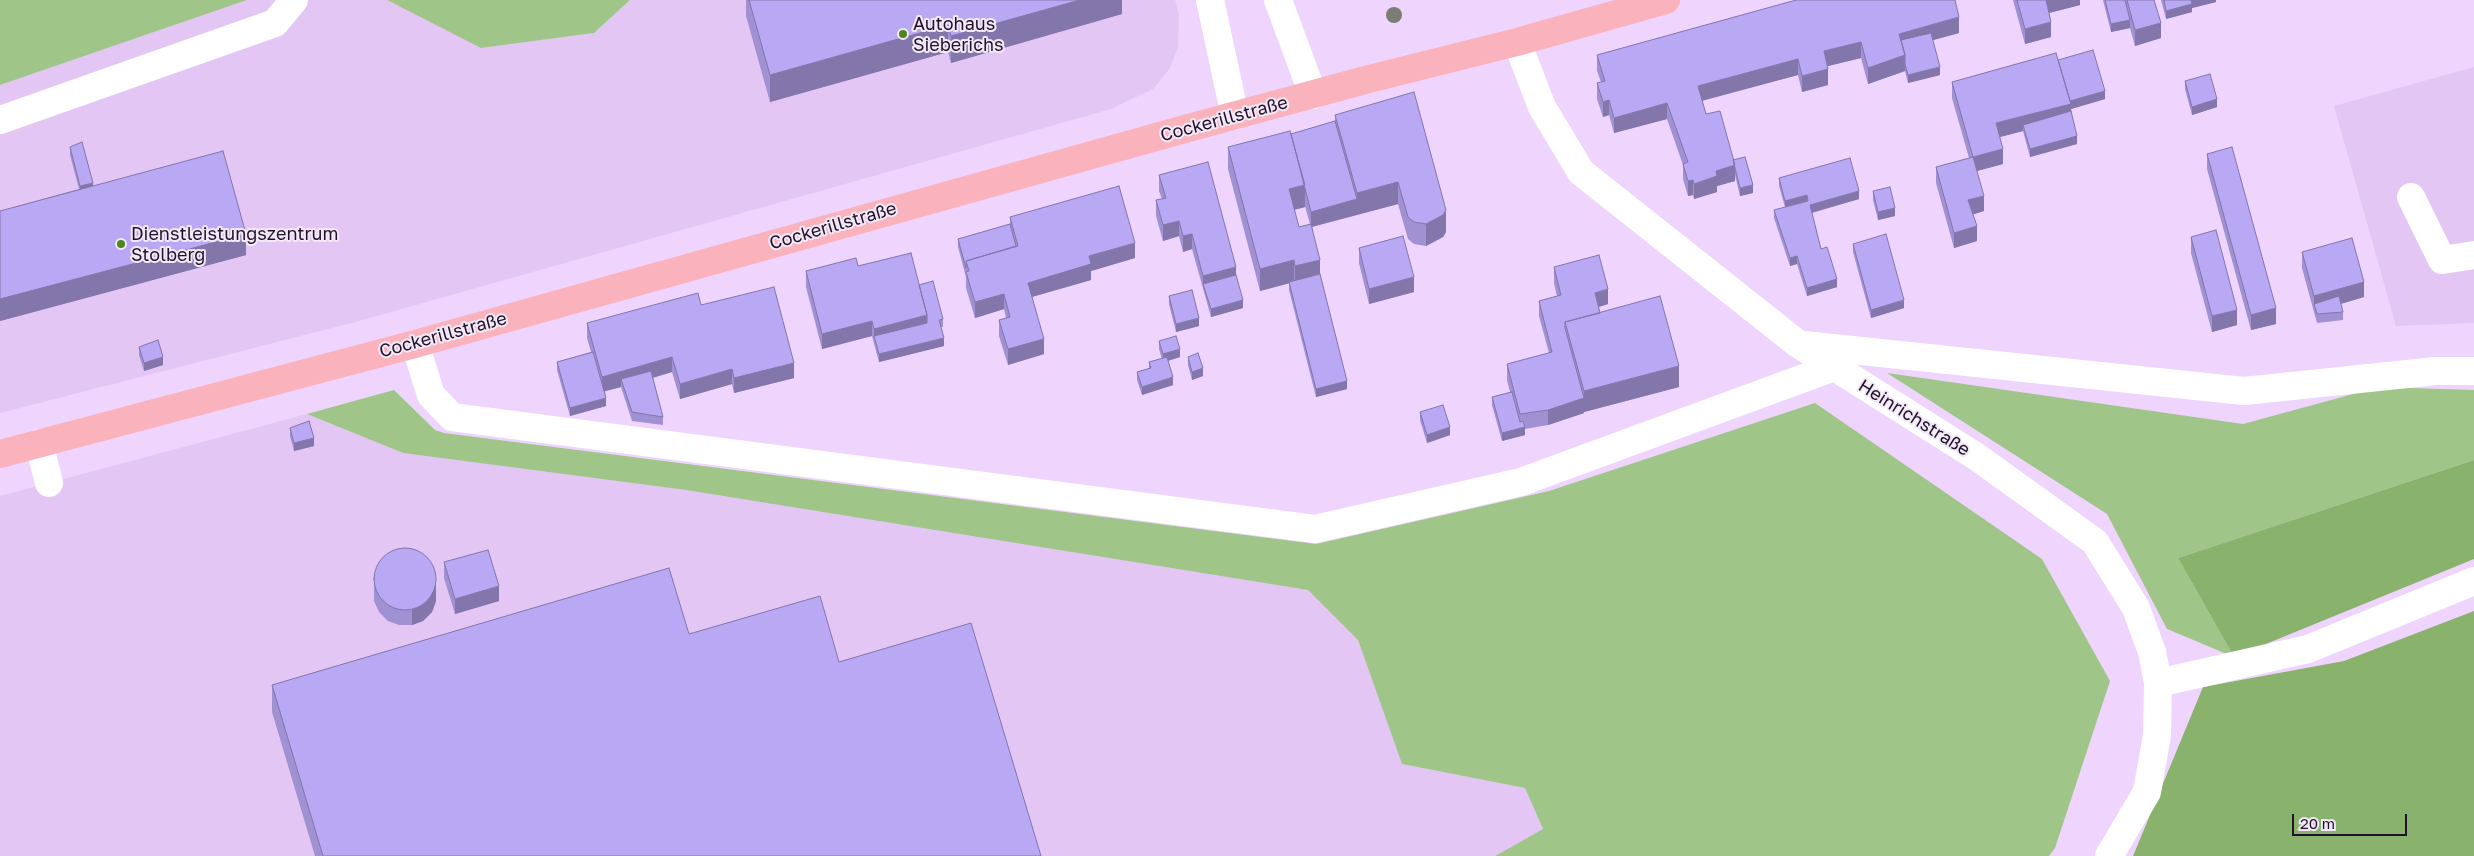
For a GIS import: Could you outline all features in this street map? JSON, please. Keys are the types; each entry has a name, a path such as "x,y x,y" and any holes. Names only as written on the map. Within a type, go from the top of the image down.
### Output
{"main road":[{"name":"Cockerillstraße","path":"0,454 415,344 1235,116 1517,42 1666,0"}],"street":[{"path":"0,120 275,23 294,0"},
{"path":"1210,0 1235,116"},
{"path":"1278,0 1313,95"},
{"name":"Heinrichstraße","path":"1517,42 1542,106 1581,172 1798,344 1977,457 2096,542 2136,608 2152,652 2158,684 2157,735 2147,792 2109,856"},
{"path":"2411,198 2442,260 2474,255"},
{"path":"415,344 431,395 452,417 1316,529 1521,482 1834,367"},
{"path":"1798,344 2244,391 2436,370 2474,371"},
{"path":"39,443 49,483"},
{"path":"2158,684 2308,648 2474,581"}],"shaded area":[{"path":"247,0 387,0 482,48 594,33 630,0 1175,0 1179,14 1178,47 1170,68 1153,89 1111,109 359,321 0,413 0,85"},
{"path":"2474,67 2474,323 2396,326 2334,106"},
{"path":"307,414 403,453 686,490 1308,590 1358,640 1402,764 1525,788 1543,829 1495,856 0,856 0,496"}],"green space":[{"path":"0,0 247,0 0,85"},
{"path":"387,0 630,0 594,33 481,48"},
{"path":"1887,373 2243,424 2379,387 2474,390 2474,460 2178,558 2234,657 2167,629 2107,514"},
{"path":"394,390 435,430 444,433 1316,544 1549,491 1815,403 2042,559 2110,681 2055,848 2049,856 1495,856 1543,829 1525,788 1402,764 1358,640 1308,590 686,490 403,453 307,414"},
{"path":"2474,460 2474,559 2234,657 2178,558"},
{"path":"2474,611 2474,856 2133,856 2203,687 2344,661"}],"building":[{"path":"749,0 1080,0 951,36 948,25 770,75"},
{"path":"1796,0 1955,0 1959,17 1899,34 1905,55 1868,68 1861,42 1824,51 1828,69 1802,76 1798,59 1698,86 1706,114 1720,111 1735,165 1716,171 1717,176 1694,184 1693,180 1688,181 1683,164 1688,162 1667,103 1614,118 1609,100 1603,102 1597,83 1605,81 1597,55"},
{"path":"2017,0 2046,0 2051,22 2025,29"},
{"path":"2105,0 2125,0 2130,20 2111,24"},
{"path":"2127,0 2154,0 2161,23 2135,30"},
{"path":"2164,0 2191,0 2192,4 2166,11"},
{"path":"1931,33 1940,67 1908,75 1901,40"},
{"path":"2093,50 2105,91 2070,101 2058,60"},
{"path":"2056,53 2071,104 1996,123 2003,149 1973,157 1952,82"},
{"path":"2210,74 2217,99 2192,107 2185,81"},
{"path":"1414,92 1446,210 1443,215 1426,224 1414,222 1408,217 1398,182 1357,193 1335,115"},
{"path":"2071,111 2077,136 2030,149 2023,125"},
{"path":"1335,121 1357,199 1311,212 1291,134"},
{"path":"1290,131 1305,185 1289,189 1299,227 1311,224 1320,260 1295,266 1294,260 1260,269 1228,147"},
{"path":"82,142 93,183 80,186 70,147"},
{"path":"2232,147 2276,308 2251,315 2207,154"},
{"name":"Dienstleistungszentrum Stolberg","path":"223,151 246,234 0,299 0,211"},
{"path":"1745,157 1753,185 1740,188 1733,160"},
{"path":"1973,157 1984,196 1968,200 1977,226 1954,233 1936,167"},
{"path":"1850,158 1859,191 1810,205 1821,249 1827,247 1837,279 1807,288 1797,256 1790,258 1774,210 1808,201 1807,195 1785,201 1779,178"},
{"path":"1208,162 1236,267 1203,276 1192,234 1183,236 1179,221 1163,225 1156,200 1166,198 1159,175"},
{"path":"1119,186 1135,243 1089,256 1091,264 1028,283 1044,339 1008,349 999,320 1010,317 1004,294 975,302 966,272 969,271 966,261 1018,246 1010,217"},
{"path":"1890,187 1895,208 1878,212 1873,191"},
{"path":"1010,224 1016,246 966,261 966,268 958,239"},
{"path":"2216,230 2237,310 2212,316 2191,237"},
{"path":"1886,234 1904,300 1871,310 1853,244"},
{"path":"1403,236 1414,277 1369,289 1359,248"},
{"path":"2352,238 2364,282 2314,296 2302,252"},
{"path":"911,253 927,315 874,329 872,321 822,334 806,271 856,258 858,266"},
{"path":"1599,255 1608,289 1595,293 1600,313 1565,322 1584,398 1548,410 1520,414 1507,364 1552,352 1539,301 1561,295 1554,267"},
{"path":"1320,274 1347,381 1316,389 1289,282"},
{"path":"1236,275 1243,300 1211,309 1203,284"},
{"path":"933,281 943,319 939,320 944,338 879,354 874,336 927,323 927,315 919,285"},
{"path":"774,287 794,363 734,378 732,369 680,384 672,357 602,377 587,323 698,293 701,305"},
{"path":"1192,290 1199,318 1176,324 1169,296"},
{"path":"1660,296 1679,366 1584,391 1565,322"},
{"path":"2339,296 2343,312 2317,314 2314,304"},
{"path":"1176,336 1180,349 1163,354 1159,341"},
{"path":"158,340 163,357 144,363 139,347"},
{"path":"593,352 606,398 570,408 557,362"},
{"path":"1198,353 1203,368 1192,372 1188,357"},
{"path":"1167,357 1173,377 1142,387 1137,372 1151,368 1149,362"},
{"path":"651,371 663,417 632,412 621,379"},
{"path":"1512,392 1520,422 1523,421 1525,427 1502,433 1492,397"},
{"path":"1443,405 1450,427 1427,435 1420,412"},
{"path":"309,421 314,438 294,443 290,428"},
{"path":"399,548 411,548 427,557 434,567 436,579 434,591 427,601 411,610 399,610 388,605 379,596 374,585 374,573 379,562 388,553"},
{"path":"488,550 499,586 455,599 444,562"},
{"path":"669,568 689,634 820,596 839,662 971,623 1041,856 323,856 272,685"}],"place":[{"name":"Autohaus Sieberichs","path":"903,34"},
{"name":"Dienstleistungszentrum Stolberg","path":"121,244"}]}
